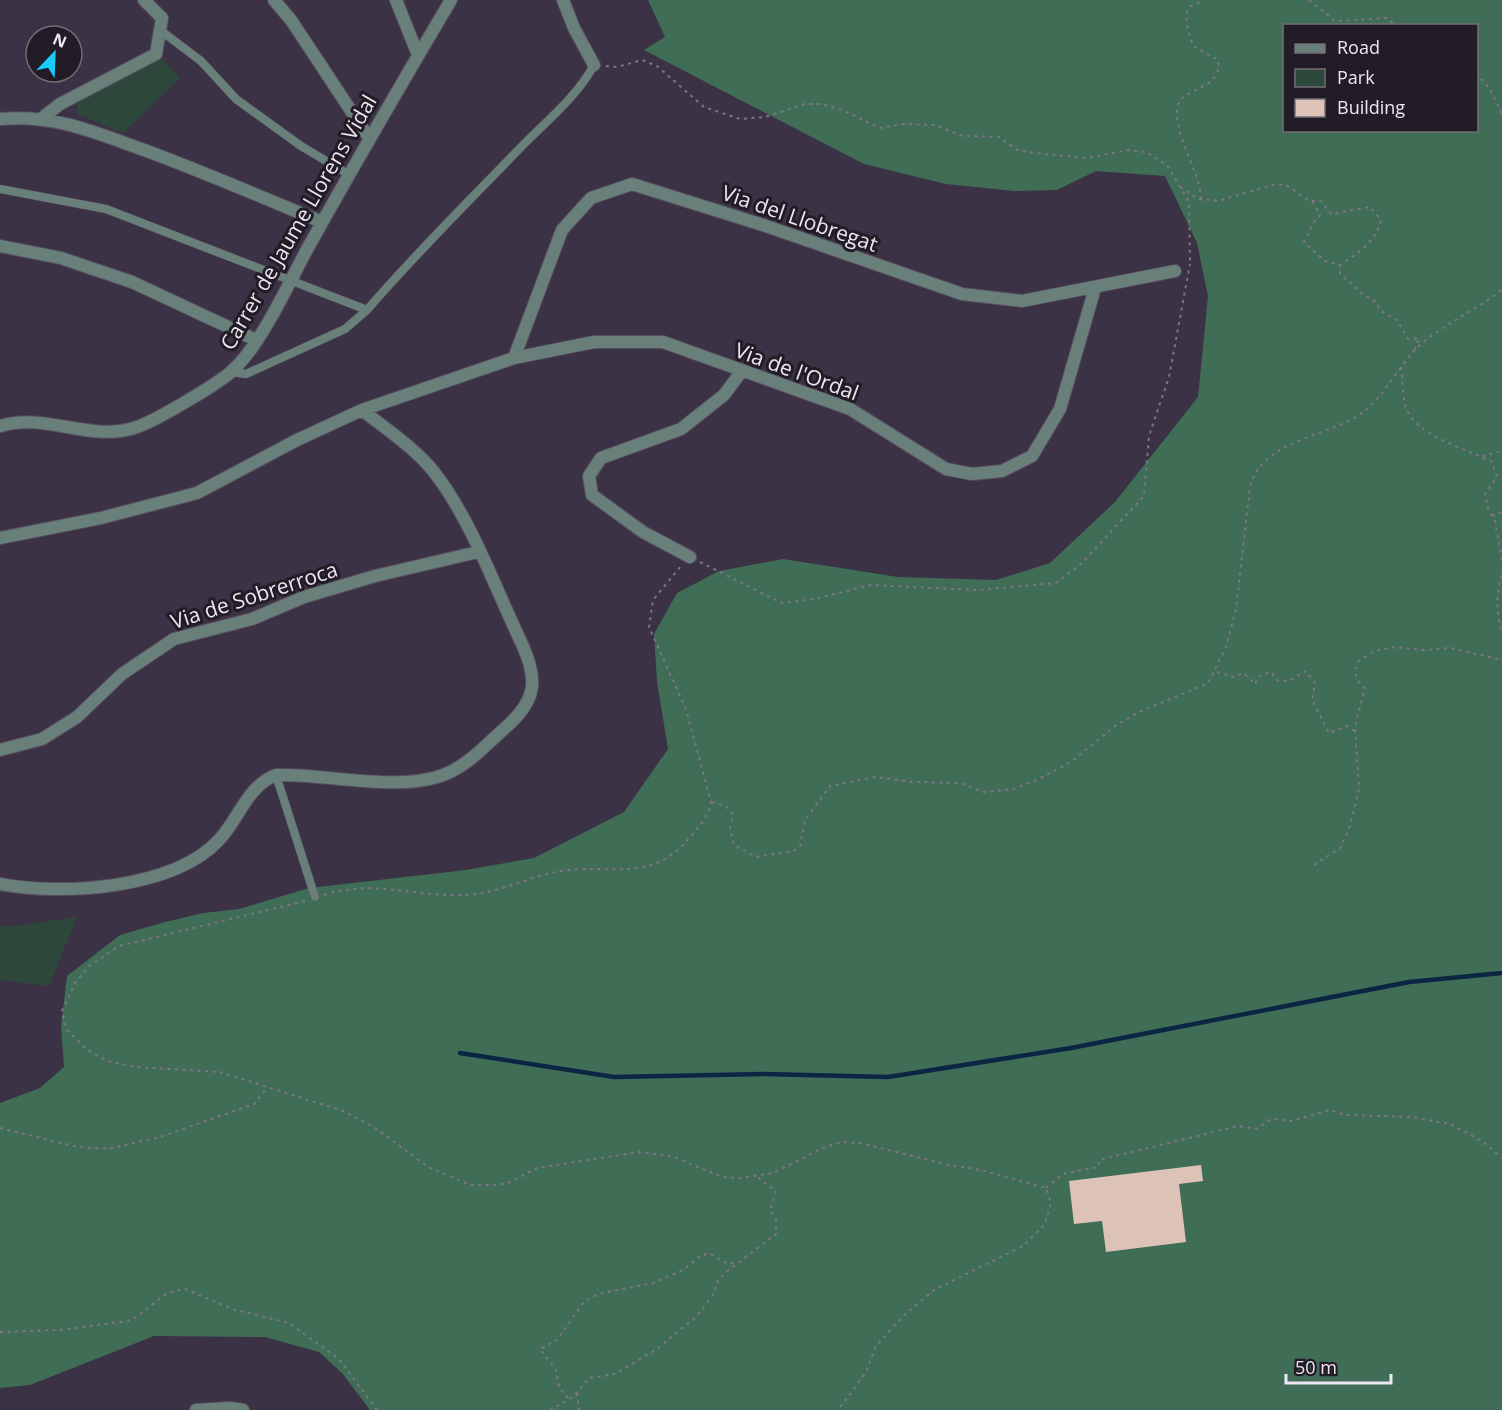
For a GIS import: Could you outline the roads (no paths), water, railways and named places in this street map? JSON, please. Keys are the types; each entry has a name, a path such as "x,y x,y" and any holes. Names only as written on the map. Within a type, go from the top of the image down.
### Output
{"street":[{"path":"42,118 60,104 156,54 162,18 144,0"},
{"path":"274,0 291,20 369,138"},
{"path":"396,0 418,55"},
{"name":"Carrer de Jaume Llorens Vidal","path":"0,426 32,422 85,430 120,432 151,421 232,372 256,340 348,174 451,0"},
{"path":"564,0 574,28 594,65"},
{"path":"0,119 42,118 67,122 196,169 322,222"},
{"name":"Via del Llobregat","path":"514,358 562,230 591,198 632,184 763,225 962,294 1022,301 1175,271"},
{"path":"0,246 60,258 132,282 256,340"},
{"name":"Via de l'Ordal","path":"0,538 101,518 197,494 297,440 362,410 514,358 594,342 663,342 741,372 850,409 946,470 972,474 1002,471 1032,456 1060,409 1095,288"},
{"path":"690,557 644,532 592,495 589,476 600,458 681,429 724,395 741,372"},
{"path":"0,884 45,890 113,886 175,867 197,857 216,843 260,784 276,775 389,781 434,778 462,765 523,710 532,688 533,667 456,504 434,472 418,454 362,410"},
{"name":"Via de Sobrerroca","path":"0,750 42,739 69,723 122,674 174,639 252,619 304,597 365,579 478,552"},
{"path":"196,1410 230,1408 243,1410"}],"lane":[{"path":"160,30 201,61 236,99 301,146 348,174"},
{"path":"232,372 246,374 345,329 367,310 410,260 556,111 589,75 594,65"},
{"path":"0,189 106,209 367,310"},
{"path":"276,775 315,897"}],"waterway":[{"path":"460,1053 614,1077 764,1074 888,1077 1071,1048 1409,982 1502,973"}]}
